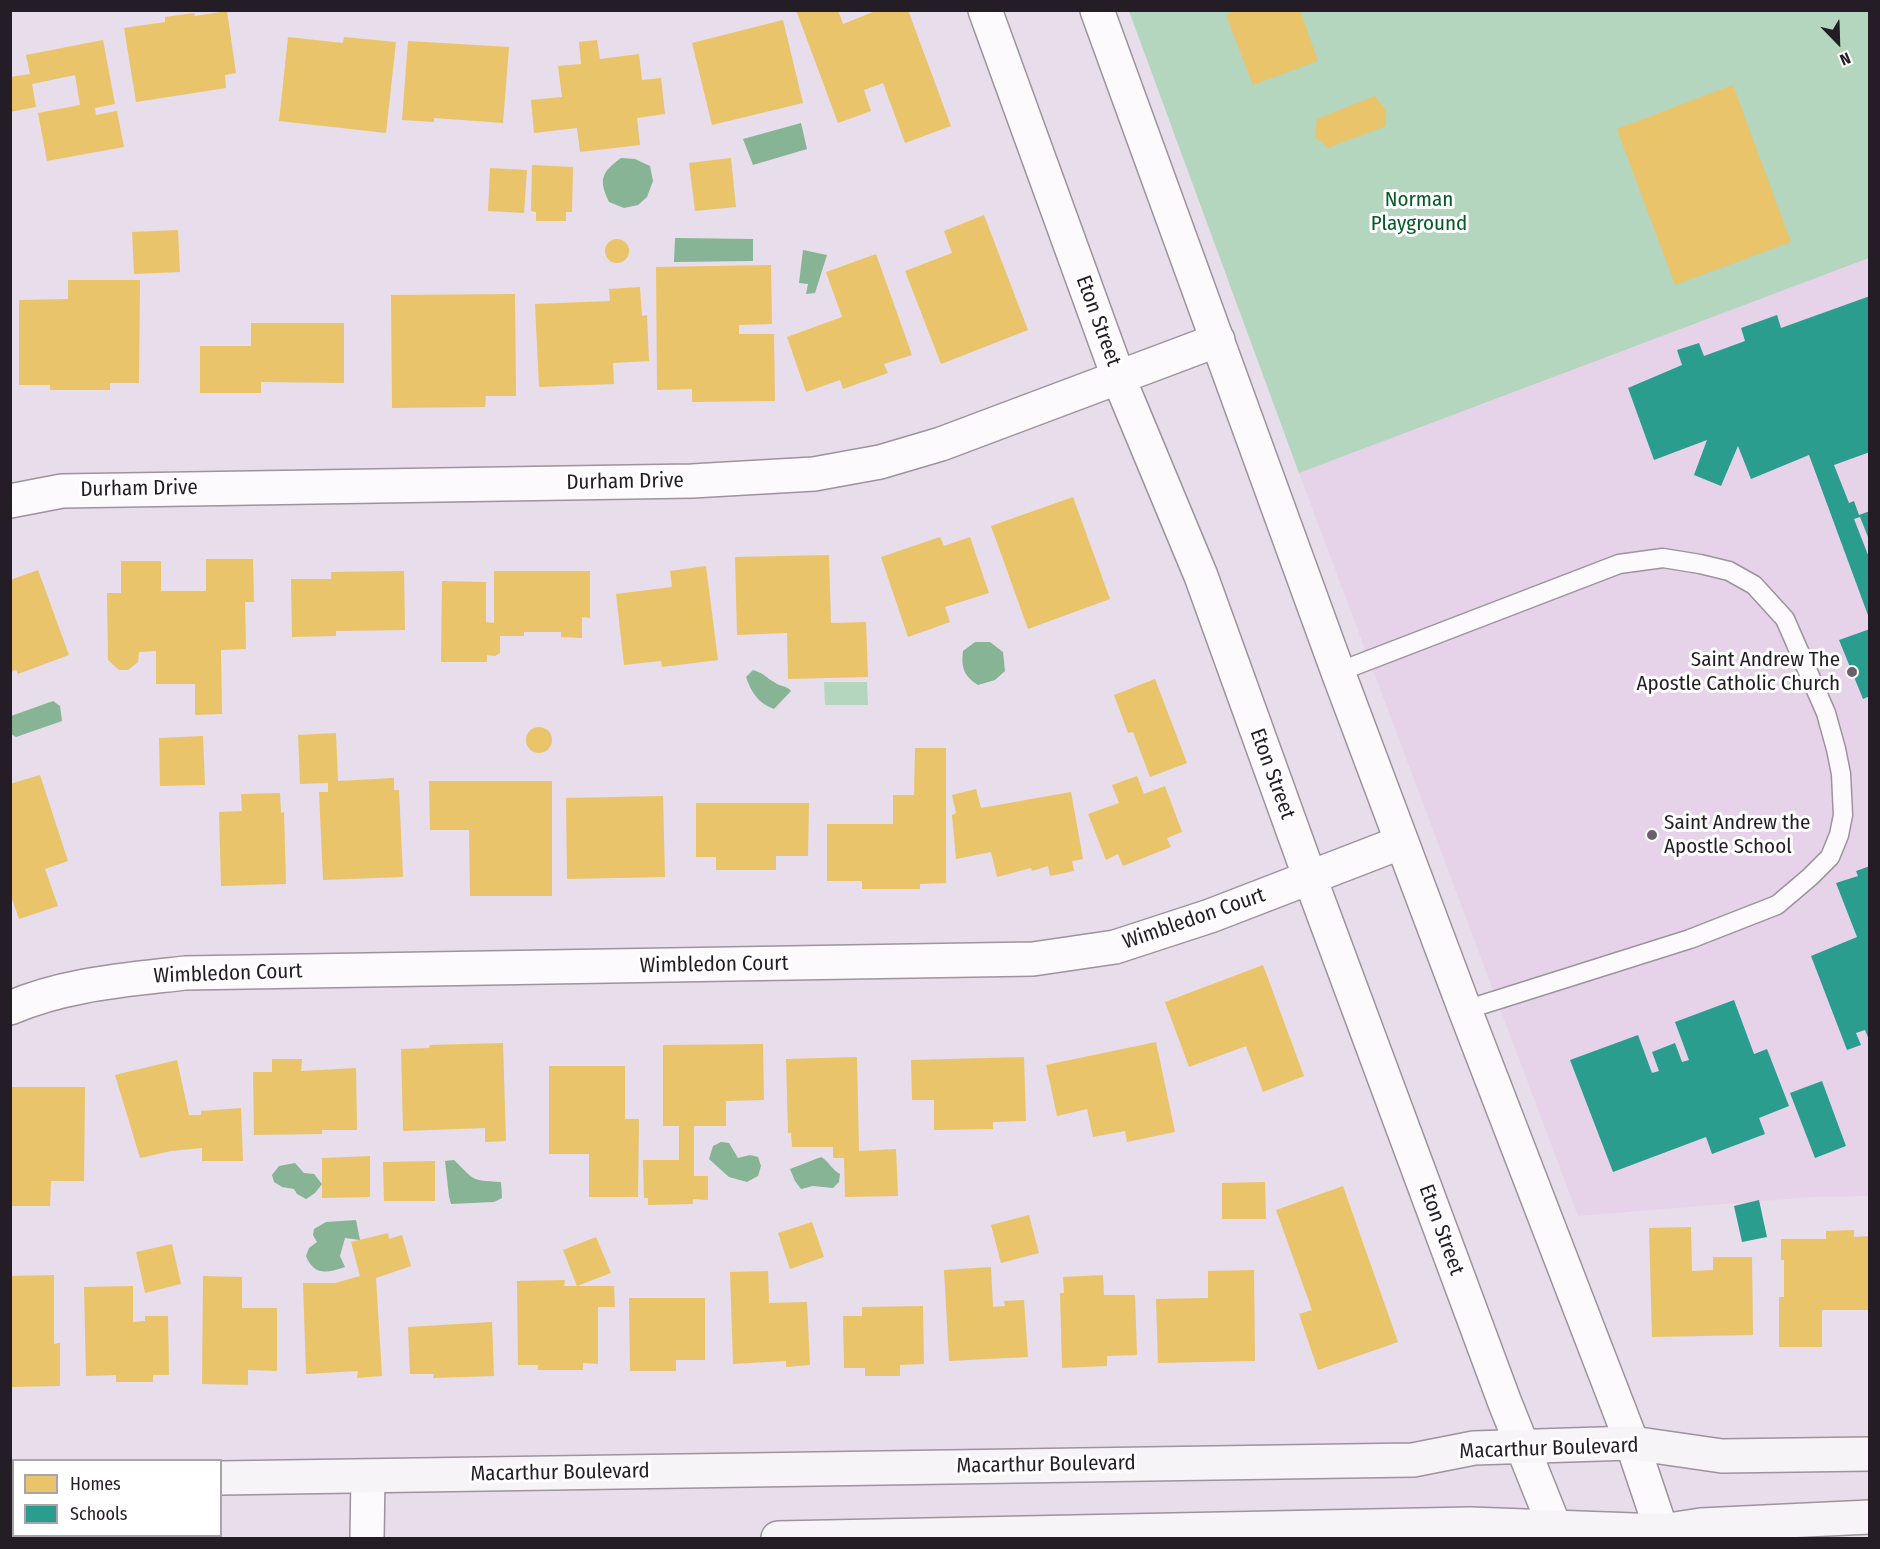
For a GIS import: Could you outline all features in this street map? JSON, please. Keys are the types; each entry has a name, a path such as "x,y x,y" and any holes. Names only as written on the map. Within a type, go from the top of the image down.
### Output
{"street":[{"name":"Eton Street","path":"985,10 1119,379 1201,576 1521,1448 1558,1533"},
{"path":"1097,10 1338,672 1632,1443 1663,1535"},
{"name":"Durham Drive","path":"10,501 62,491 692,481 814,474 880,462 941,444 1218,340"},
{"name":"Wimbledon Court","path":"10,1008 26,1001 82,986 185,973 1032,959 1115,947 1210,916 1402,842"},
{"name":"Macarthur Boulevard","path":"222,1478 1413,1460 1474,1448 1632,1443 1722,1456 1869,1454"},
{"path":"368,1477 368,1539"},
{"path":"778,1539 1479,1524 1558,1533 1663,1535 1701,1526 1869,1517"}],"lane":[{"path":"1338,672 1619,564 1663,558 1729,571 1754,585 1785,619 1826,712 1841,774 1843,815 1839,835 1830,856 1810,877 1777,905 1690,939 1465,1010"}],"shaded area":[{"path":"801,123 807,149 753,165 743,139"},
{"path":"621,158 635,159 650,166 653,181 647,197 638,205 624,208 609,202 603,182 606,172"},
{"path":"675,238 753,239 753,261 674,262"},
{"path":"803,250 827,255 815,293 806,294 808,284 799,283"},
{"name":"Saint Andrew the Apostle School","path":"1869,258 1869,1196 1813,1197 1578,1216 1299,473"},
{"path":"975,642 990,642 1003,652 1005,671 995,680 978,685 964,671 963,662 963,651"},
{"path":"753,670 791,691 774,709 760,701 750,688 746,677"},
{"path":"53,701 60,706 62,721 16,737 11,734 11,716"},
{"path":"721,1142 729,1143 738,1158 750,1155 758,1157 761,1166 758,1176 747,1182 729,1177 709,1159 713,1146"},
{"path":"821,1157 840,1174 839,1182 833,1188 813,1186 801,1189 790,1169"},
{"path":"454,1160 478,1180 501,1182 502,1198 494,1202 451,1204 445,1161"},
{"path":"295,1163 304,1173 314,1174 322,1184 306,1199 297,1194 294,1189 282,1187 274,1182 272,1175 279,1166"},
{"path":"356,1220 360,1240 345,1238 340,1256 345,1267 322,1271 313,1267 306,1256 309,1248 317,1242 313,1235 314,1229 326,1222"}],"green space":[{"name":"Norman Playground","path":"1129,11 1869,11 1869,258 1299,473"},
{"path":"824,682 867,682 868,705 825,705"}],"building: Homes":[{"path":"796,10 838,10 843,24 878,10 908,10 951,126 905,143 883,83 864,90 871,111 838,123"},
{"path":"1237,10 1300,10 1318,61 1253,85 1226,15"},
{"path":"227,11 236,73 225,75 226,88 136,102 124,28 165,22 165,17 194,13 195,16"},
{"path":"783,20 803,103 712,125 692,43"},
{"path":"288,37 343,43 344,37 396,42 386,133 279,121"},
{"path":"103,40 115,104 95,108 96,115 117,111 124,147 47,161 38,113 80,105 75,75 32,84 36,107 10,112 10,77 30,74 26,55"},
{"path":"597,40 600,59 639,54 642,80 661,78 665,114 637,118 640,145 580,152 577,128 534,133 531,100 562,97 558,66 581,64 579,42"},
{"path":"408,41 509,47 503,123 434,118 434,122 402,120"},
{"path":"1733,85 1791,242 1675,285 1617,129"},
{"path":"1375,96 1386,110 1386,126 1328,148 1315,137 1317,119"},
{"path":"731,158 736,207 695,211 689,163"},
{"path":"532,165 573,167 572,212 566,212 566,221 536,221 536,212 531,211"},
{"path":"490,168 527,170 524,213 488,211"},
{"path":"984,215 1028,330 941,364 905,271 952,253 944,231"},
{"path":"178,230 180,272 134,274 132,232"},
{"path":"617,239 622,240 628,246 628,256 622,262 617,263 612,262 606,256 605,251 606,246 612,240"},
{"path":"876,254 912,355 884,364 888,373 843,389 840,380 806,392 787,337 842,317 826,272"},
{"path":"771,265 772,324 739,325 739,334 774,334 775,401 692,402 692,389 657,390 656,267"},
{"path":"68,280 140,280 139,383 110,383 110,390 50,390 50,385 19,385 19,300 68,299"},
{"path":"640,287 642,316 647,315 649,361 613,363 614,384 539,387 535,304 610,301 609,289"},
{"path":"515,294 516,396 486,396 485,407 392,408 391,295"},
{"path":"251,323 344,323 344,383 261,382 261,393 200,393 200,346 251,346"},
{"path":"1073,497 1110,599 1028,629 991,526"},
{"path":"940,537 944,546 970,537 989,593 945,607 950,622 908,637 881,557"},
{"path":"829,555 831,623 866,622 868,677 788,679 787,633 737,635 735,557"},
{"path":"206,559 253,559 254,602 245,602 246,649 221,650 222,714 195,715 195,684 156,684 156,651 139,652 138,662 128,670 119,670 108,660 107,593 121,593 121,561 161,561 161,591 206,591"},
{"path":"706,566 718,660 662,667 661,661 624,665 616,594 672,587 670,571"},
{"path":"38,570 69,655 18,674 16,670 10,672 10,580"},
{"path":"404,571 405,630 336,631 336,636 292,637 291,579 331,579 331,572"},
{"path":"494,571 590,571 590,618 582,617 582,638 561,637 561,632 524,632 524,636 500,636 500,653 495,656 487,655 487,662 441,662 442,581 486,582 486,622 494,623"},
{"path":"1155,679 1187,763 1150,777 1133,732 1128,733 1114,695"},
{"path":"539,727 548,731 552,740 548,749 539,753 530,749 526,740 530,731"},
{"path":"336,733 338,781 394,778 394,790 399,790 403,877 323,880 319,792 328,792 328,783 300,784 298,735"},
{"path":"203,736 205,785 160,786 159,738"},
{"path":"915,748 946,748 946,883 920,884 920,889 862,889 862,881 827,881 827,824 893,824 893,795 914,795"},
{"path":"40,775 68,861 45,869 58,906 19,919 10,893 10,784"},
{"path":"1137,776 1144,794 1165,786 1182,832 1167,838 1171,847 1123,866 1118,854 1106,860 1088,814 1119,803 1112,785"},
{"path":"429,781 552,781 552,896 470,896 469,830 430,830"},
{"path":"976,789 981,808 1071,792 1083,859 1072,861 1074,871 1050,876 1048,866 997,877 991,852 956,859 952,815 956,813 952,795"},
{"path":"280,793 281,813 284,812 286,884 221,886 219,812 242,811 241,794"},
{"path":"663,796 665,877 567,879 566,798"},
{"path":"696,803 809,803 808,856 776,856 776,870 716,870 716,857 696,857"},
{"path":"1263,965 1304,1076 1263,1092 1246,1046 1189,1067 1165,1002"},
{"path":"1156,1042 1175,1132 1127,1142 1125,1131 1093,1137 1087,1109 1057,1116 1046,1065"},
{"path":"503,1043 506,1141 485,1142 485,1128 403,1131 401,1049 429,1048 430,1045"},
{"path":"763,1044 764,1100 726,1101 726,1126 694,1126 694,1176 708,1176 708,1200 693,1199 693,1204 648,1205 648,1198 644,1198 643,1160 679,1160 679,1126 663,1126 663,1045"},
{"path":"857,1057 859,1151 896,1149 898,1196 845,1197 844,1158 833,1158 833,1147 792,1147 791,1133 788,1133 786,1059"},
{"path":"1024,1057 1026,1121 993,1122 993,1129 934,1130 934,1100 912,1100 911,1060"},
{"path":"272,1059 302,1059 301,1071 356,1068 357,1130 322,1130 322,1134 254,1135 253,1072 272,1072"},
{"path":"177,1060 189,1115 201,1115 201,1111 241,1108 243,1161 202,1161 202,1148 171,1151 140,1158 115,1075"},
{"path":"549,1066 625,1066 625,1119 639,1119 638,1197 589,1197 589,1154 549,1154"},
{"path":"10,1087 85,1087 84,1181 51,1181 50,1206 10,1206"},
{"path":"370,1156 370,1197 322,1198 322,1158"},
{"path":"435,1161 435,1201 384,1201 383,1162"},
{"path":"1265,1182 1266,1219 1222,1219 1222,1183"},
{"path":"1343,1186 1398,1342 1318,1370 1299,1314 1312,1310 1276,1210"},
{"path":"1029,1215 1039,1253 1001,1263 991,1225"},
{"path":"812,1222 824,1257 790,1269 778,1233"},
{"path":"1691,1227 1692,1271 1713,1270 1713,1257 1752,1257 1753,1335 1652,1337 1649,1228"},
{"path":"1854,1230 1854,1237 1870,1236 1870,1310 1822,1310 1822,1347 1779,1347 1779,1297 1784,1297 1784,1260 1781,1260 1781,1239 1826,1239 1826,1231"},
{"path":"388,1233 389,1239 402,1235 411,1266 376,1278 382,1376 357,1378 358,1371 306,1374 303,1283 335,1283 360,1276 351,1242"},
{"path":"596,1237 611,1273 577,1286 563,1250"},
{"path":"172,1244 181,1284 145,1293 136,1252"},
{"path":"991,1267 993,1307 1005,1306 1004,1301 1024,1300 1028,1357 949,1361 944,1270"},
{"path":"1254,1270 1255,1361 1158,1363 1156,1299 1208,1298 1208,1271"},
{"path":"768,1271 769,1303 807,1302 810,1365 786,1367 786,1361 733,1364 730,1272"},
{"path":"54,1275 54,1344 60,1343 60,1386 10,1387 10,1276"},
{"path":"1103,1275 1104,1295 1135,1295 1137,1355 1107,1356 1107,1366 1062,1368 1060,1293 1064,1293 1063,1277"},
{"path":"203,1276 242,1277 242,1308 277,1308 277,1371 248,1370 248,1385 202,1384"},
{"path":"565,1280 564,1286 614,1286 615,1307 598,1307 598,1364 583,1363 583,1370 538,1370 538,1365 518,1365 517,1281"},
{"path":"133,1286 133,1322 145,1321 145,1316 168,1316 169,1375 153,1375 153,1382 116,1382 116,1375 86,1376 84,1287"},
{"path":"629,1298 705,1298 705,1360 676,1360 676,1371 630,1371"},
{"path":"923,1306 924,1364 900,1365 900,1376 865,1376 865,1368 844,1368 843,1316 862,1316 862,1307"},
{"path":"492,1322 494,1376 433,1378 434,1374 410,1374 408,1327"}],"building: Schools":[{"path":"1870,296 1870,452 1834,465 1849,503 1854,501 1859,515 1870,511 1870,542 1860,517 1854,519 1870,560 1869,618 1809,455 1751,479 1738,446 1721,486 1694,475 1707,440 1654,460 1628,388 1682,365 1677,350 1699,343 1704,356 1745,341 1741,328 1777,315 1781,328"},
{"path":"1870,629 1870,696 1863,699 1839,640"},
{"path":"1870,866 1870,1042 1865,1030 1856,1033 1861,1045 1847,1050 1811,956 1857,937 1836,883 1858,876 1856,871"},
{"path":"1734,1000 1754,1054 1767,1049 1789,1106 1759,1118 1765,1134 1712,1154 1706,1137 1613,1172 1570,1060 1638,1035 1652,1073 1659,1071 1652,1052 1675,1043 1682,1062 1689,1060 1675,1022"},
{"path":"1822,1081 1846,1146 1815,1158 1790,1093"},
{"path":"1759,1200 1767,1237 1742,1242 1734,1206"}],"place":[{"name":"Saint Andrew The Apostle Catholic Church","path":"1852,672"},
{"name":"Saint Andrew the Apostle School","path":"1652,835"}]}
